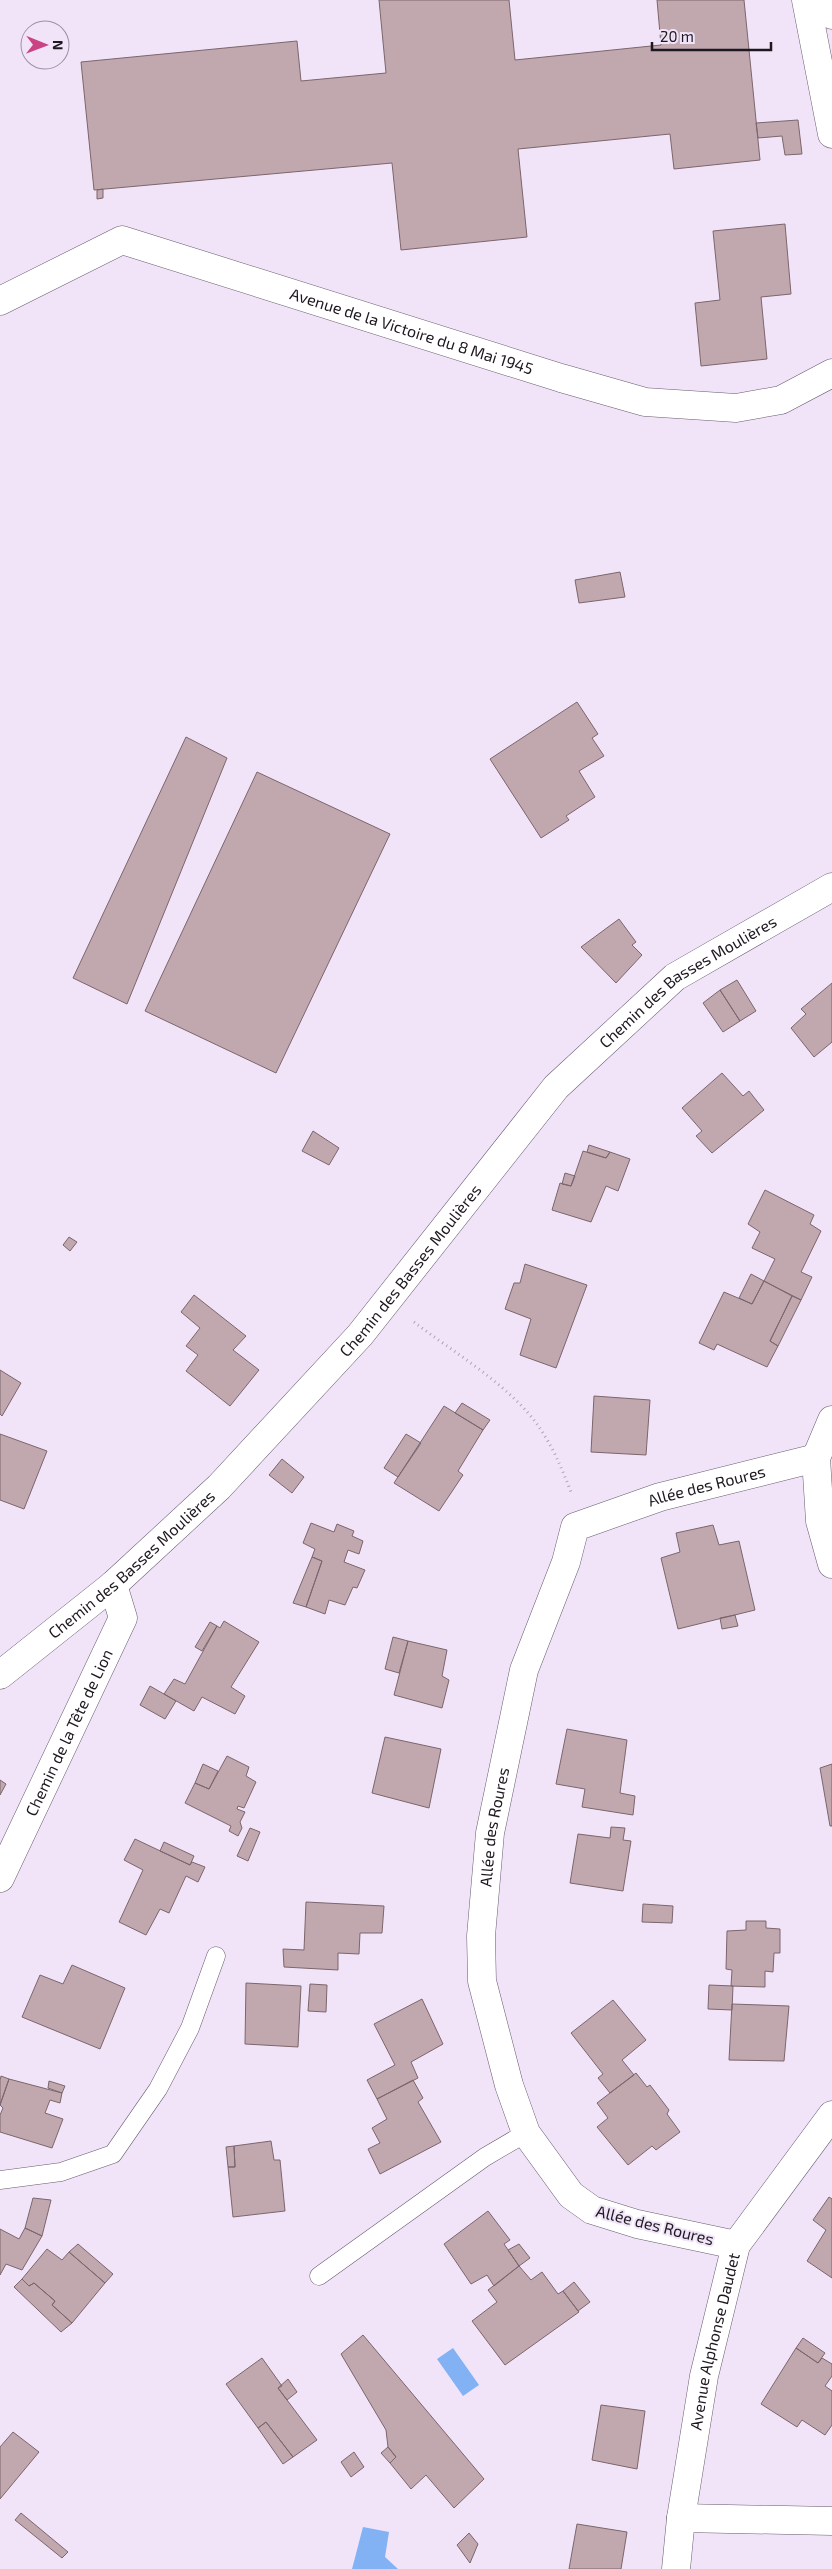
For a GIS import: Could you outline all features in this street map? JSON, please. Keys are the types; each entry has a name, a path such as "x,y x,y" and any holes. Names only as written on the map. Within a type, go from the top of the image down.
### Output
{"street":[{"path":"806,0 832,134"},
{"path":"828,0 832,15"},
{"name":"Avenue de la Victoire du 8 Mai 1945","path":"0,301 122,240 569,381 645,402 736,408 781,400 832,374"},
{"name":"Chemin des Basses Moulières","path":"0,1675 114,1585 219,1487 360,1335 556,1087 675,977 832,887"},
{"path":"832,1420 816,1458 820,1521 832,1564"},
{"name":"Allée des Roures","path":"736,2245 637,2224 592,2210 571,2195 526,2133 509,2085 482,1981 480,1936 490,1833 524,1670 566,1562 575,1527 660,1497 816,1458"},
{"name":"Chemin de la Tête de Lion","path":"0,1878 123,1618 114,1585"},
{"name":"Avenue Alphonse Daudet","path":"676,2569 681,2518 704,2376 736,2245 832,2115"},
{"path":"681,2518 832,2521"}],"lane":[{"path":"0,2180 61,2172 113,2154 158,2089 190,2028 216,1956"},
{"path":"319,2276 485,2157 526,2133"}],"path":[{"path":"387,1301 482,1371 538,1426 553,1450 573,1497 590,1522"}],"water":[{"path":"453,2348 479,2385 463,2396 437,2359"},
{"path":"363,2527 389,2532 385,2557 398,2569 352,2569"}],"building":[{"path":"379,0 509,0 515,60 661,45 657,0 744,0 760,160 674,169 670,134 518,149 527,237 401,250 392,163 94,190 81,62 297,41 301,81 386,73"},
{"path":"798,120 802,154 785,155 782,136 758,138 756,123"},
{"path":"103,189 103,198 97,199 97,190"},
{"path":"785,224 791,294 761,297 767,359 701,366 695,303 720,300 713,231"},
{"path":"620,572 625,597 579,603 575,580"},
{"path":"577,702 598,734 592,738 604,756 579,771 595,797 566,816 569,820 541,838 490,759"},
{"path":"186,737 227,758 127,1004 73,978"},
{"path":"257,772 390,834 276,1073 145,1011"},
{"path":"619,919 636,942 632,945 642,955 616,983 581,947"},
{"path":"737,980 756,1011 740,1021 720,990"},
{"path":"832,983 832,1042 814,1057 791,1028 806,1014 801,1009"},
{"path":"720,990 740,1021 723,1032 703,1003"},
{"path":"722,1073 743,1096 749,1091 764,1110 712,1153 696,1136 702,1131 682,1108"},
{"path":"313,1131 339,1148 329,1165 302,1151"},
{"path":"589,1145 610,1152 606,1158 587,1152"},
{"path":"583,1151 606,1158 610,1152 630,1159 618,1191 606,1186 591,1222 552,1210 560,1183 571,1186"},
{"path":"565,1173 575,1176 571,1186 562,1184"},
{"path":"765,1190 814,1215 810,1224 821,1231 801,1272 812,1277 801,1300 764,1281 775,1259 752,1248 760,1232 748,1224"},
{"path":"69,1237 77,1242 70,1251 63,1245"},
{"path":"525,1264 587,1285 556,1368 520,1355 531,1319 505,1309 514,1283 520,1283"},
{"path":"751,1274 764,1281 752,1304 739,1298"},
{"path":"764,1281 792,1296 770,1341 778,1346 767,1367 717,1344 714,1350 699,1343 724,1292 752,1304"},
{"path":"194,1295 246,1336 233,1350 259,1370 230,1406 186,1371 198,1355 186,1346 200,1328 181,1312"},
{"path":"792,1296 801,1300 778,1346 770,1341"},
{"path":"0,1370 21,1383 2,1416 0,1414"},
{"path":"594,1396 650,1400 646,1455 591,1452"},
{"path":"462,1403 490,1420 483,1430 455,1413"},
{"path":"444,1406 483,1430 458,1471 463,1475 439,1511 394,1483"},
{"path":"0,1434 47,1451 24,1509 0,1500"},
{"path":"406,1434 421,1443 398,1477 384,1468"},
{"path":"282,1459 304,1477 292,1493 269,1475"},
{"path":"311,1523 334,1532 337,1524 354,1531 352,1536 363,1541 359,1554 348,1550 344,1562 365,1570 357,1588 353,1587 345,1605 329,1600 325,1614 306,1607 322,1561 312,1557 315,1549 303,1543"},
{"path":"713,1525 719,1545 739,1541 755,1610 678,1629 661,1558 680,1552 676,1533"},
{"path":"312,1557 322,1561 306,1607 293,1603"},
{"path":"735,1615 738,1626 722,1629 720,1618"},
{"path":"224,1621 259,1642 231,1687 245,1696 235,1714 202,1697 194,1711 164,1694 174,1679 185,1684 217,1626 220,1628"},
{"path":"210,1622 217,1626 202,1651 195,1647"},
{"path":"393,1637 408,1641 399,1673 385,1669"},
{"path":"408,1641 447,1650 442,1676 449,1680 442,1708 394,1695"},
{"path":"150,1686 176,1701 165,1719 140,1705"},
{"path":"567,1729 627,1740 620,1793 635,1796 633,1815 582,1807 585,1789 556,1784"},
{"path":"385,1737 441,1749 429,1808 372,1793"},
{"path":"227,1756 249,1767 246,1776 256,1782 244,1808 238,1806 237,1809 245,1812 240,1822 242,1828 238,1836 229,1831 231,1826 185,1803 195,1783 209,1789"},
{"path":"203,1764 218,1771 209,1789 195,1783"},
{"path":"832,1764 832,1826 830,1826 820,1768"},
{"path":"0,1780 6,1784 0,1795"},
{"path":"611,1827 625,1828 623,1840 631,1841 623,1891 570,1883 578,1834 610,1838"},
{"path":"250,1828 260,1832 248,1861 237,1856"},
{"path":"135,1839 190,1865 192,1862 205,1867 198,1882 186,1876 169,1913 160,1909 146,1935 119,1922 143,1870 124,1860"},
{"path":"164,1842 194,1856 190,1865 160,1851"},
{"path":"306,1902 384,1906 382,1933 360,1933 359,1954 338,1953 338,1970 284,1967 283,1949 304,1950"},
{"path":"643,1904 673,1906 672,1923 642,1922"},
{"path":"746,1921 766,1921 766,1928 780,1929 780,1953 774,1953 773,1972 765,1971 765,1987 731,1986 732,1970 726,1969 727,1931 746,1930"},
{"path":"72,1965 125,1988 100,2049 22,2017 40,1975 63,1984"},
{"path":"246,1983 301,1986 298,2047 245,2044"},
{"path":"310,1984 327,1985 326,2012 308,2011"},
{"path":"709,1985 733,1986 732,2010 708,2009"},
{"path":"422,1999 443,2044 411,2062 418,2078 377,2099 367,2080 395,2065 374,2024"},
{"path":"613,2000 646,2040 622,2060 634,2075 610,2093 598,2078 603,2074 571,2033"},
{"path":"732,2004 789,2006 784,2061 729,2060"},
{"path":"636,2073 647,2087 650,2085 669,2110 667,2114 680,2132 656,2150 652,2146 628,2165 597,2127 608,2118 597,2103"},
{"path":"1,2076 9,2079 0,2105 0,2080"},
{"path":"9,2079 62,2093 60,2103 50,2100 45,2113 63,2119 52,2148 0,2132 0,2115 3,2108 0,2105"},
{"path":"413,2080 423,2098 418,2102 441,2142 380,2174 368,2149 380,2143 372,2128 387,2119 377,2099"},
{"path":"49,2081 65,2086 62,2093 48,2088"},
{"path":"271,2141 274,2160 280,2160 285,2211 233,2217 228,2167 235,2167 234,2146"},
{"path":"234,2146 235,2167 228,2167 226,2147"},
{"path":"829,2197 832,2199 832,2278 807,2261 826,2230 813,2220"},
{"path":"33,2198 51,2200 42,2236 25,2228"},
{"path":"488,2211 510,2240 504,2244 519,2266 494,2286 487,2275 471,2284 444,2244"},
{"path":"25,2228 42,2236 22,2270 6,2264 0,2275 0,2229 19,2239"},
{"path":"78,2244 113,2274 105,2283 69,2252"},
{"path":"519,2244 530,2258 519,2266 508,2250"},
{"path":"47,2249 62,2260 69,2252 105,2283 72,2323 52,2305 55,2301 34,2283 29,2286 22,2279"},
{"path":"519,2266 531,2280 542,2272 558,2294 563,2291 579,2312 505,2365 472,2321 497,2302 488,2290"},
{"path":"22,2279 29,2286 34,2283 55,2301 52,2305 72,2323 61,2332 14,2287"},
{"path":"574,2282 590,2302 578,2311 563,2291"},
{"path":"363,2335 484,2479 454,2508 426,2475 411,2489 390,2463 396,2457 388,2447 386,2430 341,2354"},
{"path":"803,2338 825,2353 818,2363 796,2348"},
{"path":"796,2348 818,2363 822,2358 832,2364 832,2376 825,2386 832,2391 832,2425 825,2435 802,2420 797,2427 761,2404"},
{"path":"262,2358 282,2386 278,2388 317,2440 293,2457 266,2422 258,2428 226,2384"},
{"path":"288,2379 297,2392 287,2400 278,2388"},
{"path":"601,2405 645,2411 637,2469 592,2460"},
{"path":"266,2422 293,2457 283,2464 258,2428"},
{"path":"13,2432 39,2452 0,2499 0,2447"},
{"path":"388,2447 396,2457 390,2463 381,2453"},
{"path":"354,2452 364,2467 351,2477 341,2462"},
{"path":"21,2513 68,2552 62,2558 15,2520"},
{"path":"577,2524 627,2532 621,2569 569,2569"},
{"path":"469,2533 478,2544 470,2563 457,2545"}]}
